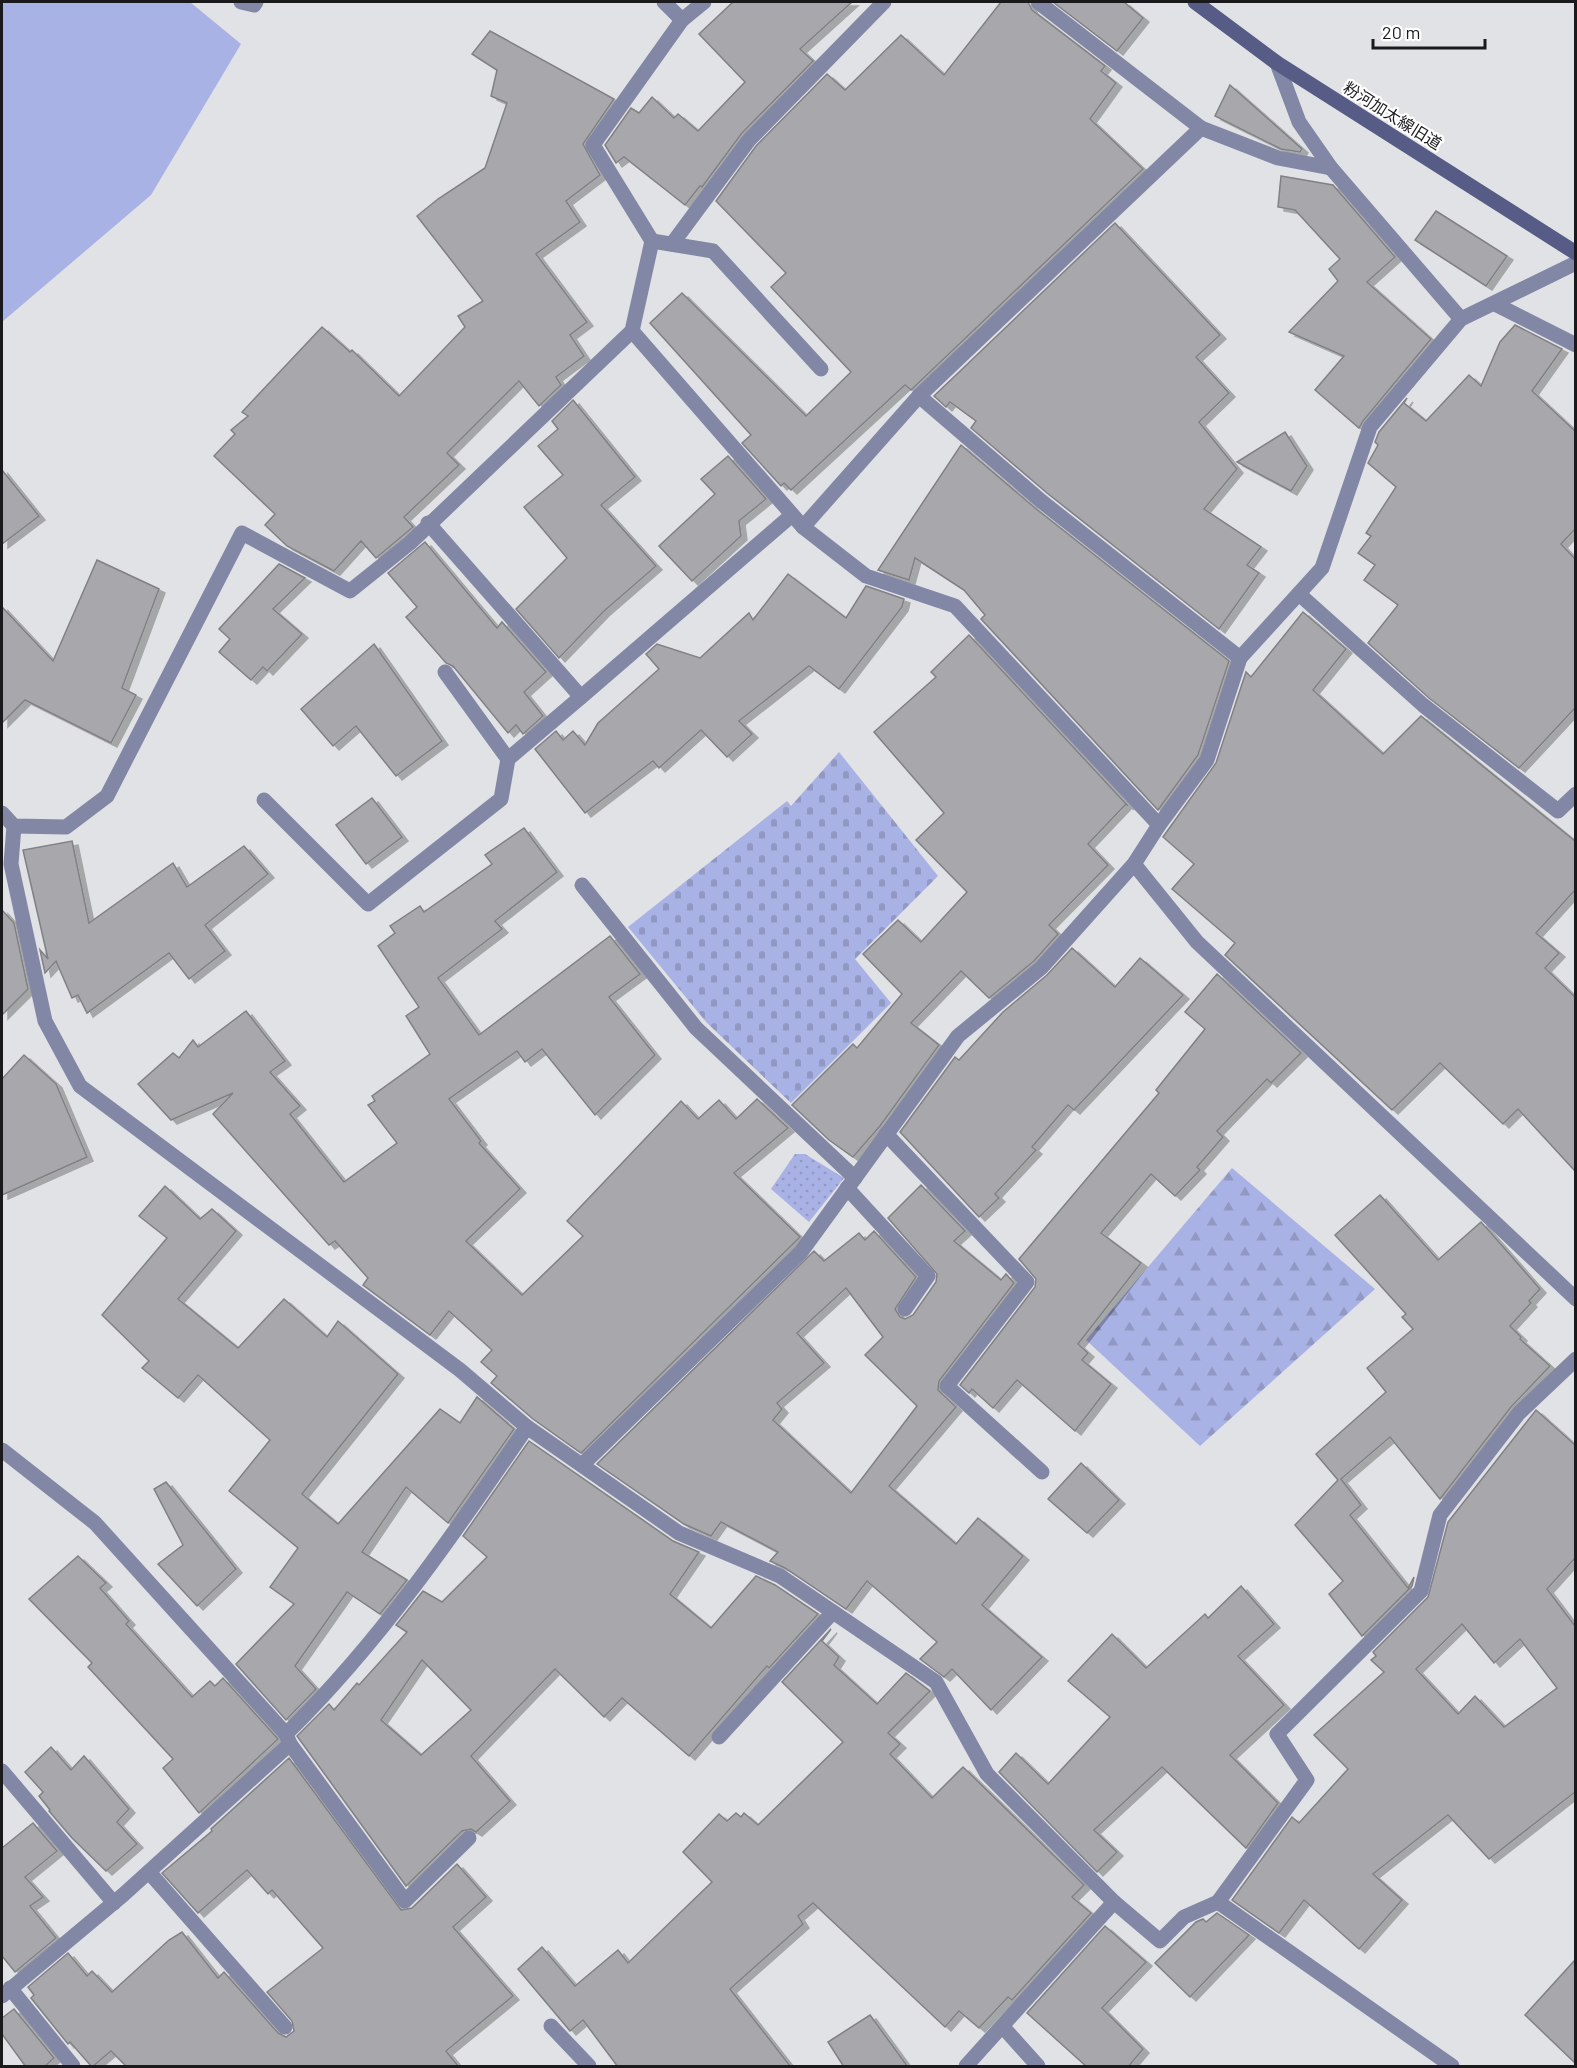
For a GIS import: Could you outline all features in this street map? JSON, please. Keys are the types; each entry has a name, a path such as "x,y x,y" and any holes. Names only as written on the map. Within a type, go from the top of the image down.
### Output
{"street":[{"path":"241,2 254,5 256,2"},
{"path":"664,2 682,20"},
{"path":"2,813 14,826 66,828 107,796 242,533 350,591 410,543 428,523 632,331 652,241 593,145 682,20 704,2"},
{"path":"672,244 749,140 884,2"},
{"path":"1038,2 1201,128 1278,158 1331,168"},
{"name":"粉河加太線旧道","path":"1195,2 1277,63 1575,253"},
{"path":"1277,63 1299,122 1331,168 1461,319"},
{"path":"803,527 919,396 1201,128"},
{"path":"652,241 713,251 821,369"},
{"path":"583,1464 801,1252 958,1036 1041,968 1134,864 1159,825 1207,760 1240,658 1322,568 1370,427 1461,319 1575,263"},
{"path":"1495,303 1575,345"},
{"path":"632,331 803,527 866,576 955,606 1159,825"},
{"path":"919,396 1041,501 1240,658"},
{"path":"264,800 368,904 501,799 508,759 792,515"},
{"path":"428,523 581,697"},
{"path":"1299,594 1423,705 1558,811 1575,794"},
{"path":"445,672 508,759"},
{"path":"14,826 11,864 45,1021 80,1086 460,1370 527,1426 679,1533 780,1576 936,1682 987,1774 1114,1902 1160,1941 1184,1917 1218,1902 1307,1780 1277,1734 1421,1591 1440,1515 1519,1413 1575,1359"},
{"path":"1134,864 1197,942 1575,1299"},
{"path":"582,885 696,1028 851,1183 928,1276 905,1309"},
{"path":"886,1134 1027,1282 947,1386 1042,1472"},
{"path":"73,2067 6,1992 149,1872 288,1739 435,1561 527,1426"},
{"path":"2,1450 95,1523 288,1739 405,1901 469,1838"},
{"path":"719,1737 833,1612"},
{"path":"2,1771 114,1903"},
{"path":"149,1872 285,2026"},
{"path":"966,2067 1114,1902"},
{"path":"1218,1902 1452,2067"},
{"path":"551,2026 589,2067"},
{"path":"1003,2026 1038,2067"}],"green space":[{"path":"2,2 190,2 241,44 151,195 2,322"},
{"path":"839,752 938,876 855,959 891,1003 791,1103 707,1023 628,927 787,801 791,806"},
{"path":"795,1154 805,1154 844,1178 809,1222 771,1189"},
{"path":"1232,1168 1375,1289 1200,1446 1086,1340"}],"building":[{"path":"733,2 852,2 800,49 813,61 742,133 702,187 700,186 685,205 624,157 616,163 605,145 631,108 639,113 652,97 674,118 678,114 698,131 745,82 699,34"},
{"path":"1001,2 1028,2 1032,10 1105,66 1101,71 1116,83 1090,119 1143,169 911,390 905,385 791,490 784,483 781,486 742,443 751,435 650,323 682,293 806,416 851,372 771,287 786,273 716,201 756,146 827,74 845,90 901,35 944,75"},
{"path":"1053,2 1124,2 1143,18 1117,51"},
{"path":"490,31 614,99 583,144 600,175 566,201 580,222 536,254 587,322 570,335 584,356 556,377 561,385 539,406 519,381 447,453 459,465 404,517 413,527 376,558 361,541 334,571 287,546 265,525 275,514 214,456 235,434 231,430 248,416 242,412 322,327 350,352 352,350 399,396 465,327 458,316 483,301 417,216 485,168 507,103 491,96 497,70 472,54"},
{"path":"1230,85 1302,149 1300,152 1281,149 1215,116"},
{"path":"1281,176 1333,185 1395,257 1367,282 1431,339 1359,428 1315,390 1344,356 1289,332 1338,281 1329,269 1340,259 1295,210 1278,207"},
{"path":"1436,211 1507,256 1486,286 1415,240"},
{"path":"1115,223 1220,335 1196,357 1229,393 1199,422 1237,469 1204,509 1261,547 1247,565 1259,573 1219,629 1047,493 971,428 976,421 950,402 946,407 934,396"},
{"path":"1515,325 1562,349 1532,391 1575,431 1575,529 1561,544 1575,559 1575,708 1519,768 1429,698 1368,643 1398,605 1364,580 1375,565 1358,553 1371,536 1366,533 1396,487 1368,463 1378,445 1375,442 1379,432 1407,398 1404,403 1426,421 1469,375 1481,386 1500,342"},
{"path":"573,400 635,477 601,505 656,566 603,612 559,658 516,609 567,558 524,507 563,475 538,446 558,429 552,421"},
{"path":"1285,432 1307,466 1291,491 1237,462"},
{"path":"961,445 1035,508 1229,661 1198,755 1158,810 981,619 985,615 964,590 915,558 909,580 878,570"},
{"path":"728,456 766,499 739,521 741,536 692,581 659,546 715,494 701,479"},
{"path":"2,470 39,516 2,544"},
{"path":"425,542 497,628 502,622 546,672 524,692 543,716 523,734 516,725 508,733 453,666 446,663 406,617 417,607 388,573"},
{"path":"97,560 159,589 122,688 136,695 111,743 25,700 2,723 2,607 53,661"},
{"path":"279,564 305,578 273,609 302,634 267,671 263,667 251,680 219,652 230,639 219,629"},
{"path":"788,574 846,618 866,586 904,599 902,607 839,689 809,666 739,721 752,734 727,757 701,730 659,768 653,761 585,813 535,749 556,731 563,740 573,731 585,745 598,723 659,669 646,654 657,644 700,658 749,613 753,620"},
{"path":"1303,612 1346,649 1313,690 1383,754 1421,716 1575,841 1575,890 1536,933 1559,953 1545,968 1575,997 1575,1171 1518,1109 1503,1124 1440,1063 1392,1110 1225,955 1235,943 1172,889 1194,864 1163,837 1216,763 1246,672 1251,677"},
{"path":"969,635 1128,806 1126,804 1088,844 1108,865 1049,925 1058,934 1034,961 989,998 961,971 911,1023 939,1045 880,1126 853,1157 829,1140 792,1105 853,1044 857,1048 902,994 863,954 898,920 921,942 967,892 916,840 944,813 874,732 936,677 931,672"},
{"path":"374,644 442,741 396,776 356,726 333,746 301,709"},
{"path":"372,798 402,837 366,864 336,825"},
{"path":"524,828 557,872 495,921 502,929 438,978 479,1035 610,936 640,974 609,997 655,1055 595,1115 542,1049 525,1062 517,1051 449,1099 481,1141 479,1143 520,1189 466,1241 522,1295 583,1236 567,1221 681,1101 698,1119 719,1100 736,1119 757,1099 788,1128 734,1173 800,1237 581,1453 533,1419 491,1383 497,1376 481,1362 492,1350 449,1311 430,1335 363,1285 368,1278 335,1241 329,1245 213,1114 233,1093 171,1120 138,1084 173,1053 179,1058 193,1040 198,1047 246,1011 285,1061 270,1072 300,1106 290,1114 344,1182 397,1143 368,1105 375,1101 372,1096 430,1054 406,1016 419,1007 378,946 395,933 390,926 420,906 424,912 492,864 485,855"},
{"path":"72,841 89,923 173,863 187,887 244,846 268,874 205,925 225,951 189,979 169,953 87,1013 78,995 72,998 56,961 45,973 40,950 48,959 23,850"},
{"path":"2,910 14,923 28,989 2,1015"},
{"path":"1072,948 1115,987 1140,958 1183,995 1074,1110 1068,1105 1032,1147 1036,1150 995,1194 999,1198 979,1217 900,1132 955,1057 959,1060 1003,1012 1047,975"},
{"path":"1217,974 1301,1053 1271,1083 1267,1079 1217,1131 1223,1137 1197,1167 1200,1170 1175,1196 1151,1174 1101,1233 1141,1263 1078,1344 1088,1353 1082,1360 1111,1384 1075,1431 1017,1380 993,1408 972,1389 969,1393 960,1385 1035,1287 1036,1279 1019,1259 1159,1093 1156,1090 1205,1029 1185,1012"},
{"path":"24,1055 56,1084 87,1157 2,1195 2,1079"},
{"path":"921,1185 965,1231 954,1241 1001,1280 1006,1274 1014,1283 939,1381 938,1390 956,1407 889,1486 956,1544 978,1518 1023,1556 982,1605 1042,1657 991,1710 952,1669 944,1677 920,1659 937,1642 867,1581 846,1609 785,1568 770,1561 778,1552 721,1522 711,1536 684,1524 597,1464 814,1251 824,1261 859,1233 865,1240 874,1231 916,1277 895,1309 900,1317 905,1319 913,1315 936,1282 937,1274 888,1218","holes":["846,1288 883,1337 865,1355 917,1406 851,1493 773,1420 782,1409 777,1403 824,1363 797,1333"]},
{"path":"165,1186 200,1219 212,1209 236,1231 178,1299 238,1348 284,1299 327,1337 338,1321 398,1374 302,1494 338,1524 440,1409 460,1423 477,1397 514,1429 448,1523 406,1487 362,1552 407,1580 380,1614 347,1592 295,1666 316,1689 286,1720 236,1664 294,1604 270,1587 298,1548 229,1491 270,1440 198,1375 178,1398 142,1368 149,1361 102,1315 167,1238 139,1216"},
{"path":"1380,1195 1438,1260 1481,1222 1540,1289 1529,1301 1531,1303 1510,1326 1521,1337 1520,1339 1550,1366 1511,1407 1440,1499 1390,1437 1341,1479 1361,1505 1350,1515 1408,1588 1414,1577 1412,1586 1362,1636 1329,1594 1343,1581 1295,1525 1338,1480 1316,1454 1386,1392 1367,1368 1413,1329 1402,1317 1406,1314 1335,1235"},
{"path":"1536,1410 1575,1445 1575,1558 1547,1589 1575,1626 1575,1792 1489,1859 1448,1815 1373,1874 1402,1900 1359,1949 1304,1900 1279,1933 1232,1900 1292,1817 1299,1823 1348,1769 1314,1735 1384,1672 1371,1660 1376,1656 1373,1652 1428,1597 1448,1522","holes":["1462,1624 1494,1663 1520,1639 1557,1688 1504,1727 1475,1696 1458,1714 1416,1669"]},
{"path":"529,1441 673,1541 699,1552 670,1594 711,1628 756,1576 775,1585 818,1614 769,1668 767,1666 689,1756 622,1698 604,1717 555,1669 471,1756 510,1801 476,1832 471,1829 462,1831 406,1886 297,1736 329,1704 334,1710 407,1632 396,1625 423,1591 442,1602 487,1557 463,1536","holes":["422,1660 471,1710 421,1755 381,1720"]},
{"path":"1081,1463 1119,1500 1087,1533 1048,1499"},
{"path":"166,1482 236,1569 197,1606 158,1564 183,1545 154,1489"},
{"path":"78,1556 106,1583 100,1588 129,1621 126,1624 192,1697 210,1681 215,1686 223,1678 278,1739 199,1813 163,1768 173,1759 88,1667 92,1663 29,1599"},
{"path":"1241,1586 1274,1624 1238,1656 1284,1705 1230,1755 1278,1803 1246,1848 1162,1767 1094,1830 1117,1852 1097,1872 999,1772 1016,1753 1048,1784 1110,1717 1068,1681 1112,1634 1146,1668 1205,1614 1208,1618"},
{"path":"831,1629 822,1641 839,1657 834,1665 877,1704 906,1673 930,1691 888,1733 900,1744 890,1754 932,1798 963,1767 1084,1885 1072,1897 1091,1913 1012,2000 1008,1997 979,2028 959,2011 945,2027 813,1903 798,1916 803,1924 730,1989 791,2067 618,2067 583,2020 570,2031 518,1969 542,1947 575,1986 618,1950 628,1963 712,1882 683,1852 719,1814 727,1821 736,1813 741,1817 744,1813 758,1825 843,1742 782,1682"},
{"path":"51,1747 71,1770 84,1756 129,1809 117,1822 137,1844 106,1871 72,1838 49,1811 39,1796 43,1792 25,1772"},
{"path":"289,1758 401,1910 412,1908 457,1864 486,1897 453,1927 513,1996 446,2051 459,2067 127,2067 111,2051 92,2067 70,2042 68,2044 31,1998 34,1995 28,1987 68,1953 87,1976 92,1971 112,1992 169,1940 182,1932 218,1978 224,1972 278,2033 286,2037 294,2031 292,2021 267,1992 323,1948 272,1890 268,1894 247,1870 198,1913 162,1873 212,1831 211,1829"},
{"path":"33,1823 57,1851 25,1877 43,1897 30,1906 56,1938 15,1972 2,1956 2,1848"},
{"path":"1217,1913 1249,1935 1190,1997 1155,1963 1196,1922 1203,1919 1206,1922"},
{"path":"1105,1926 1146,1962 1102,2008 1143,2049 1128,2067 1087,2067 1027,2013"},
{"path":"1575,1960 1575,2063 1525,2015"},
{"path":"14,2009 54,2058 44,2067 26,2067 2,2034 2,2018"},
{"path":"870,2015 908,2067 844,2067 828,2042"}]}
